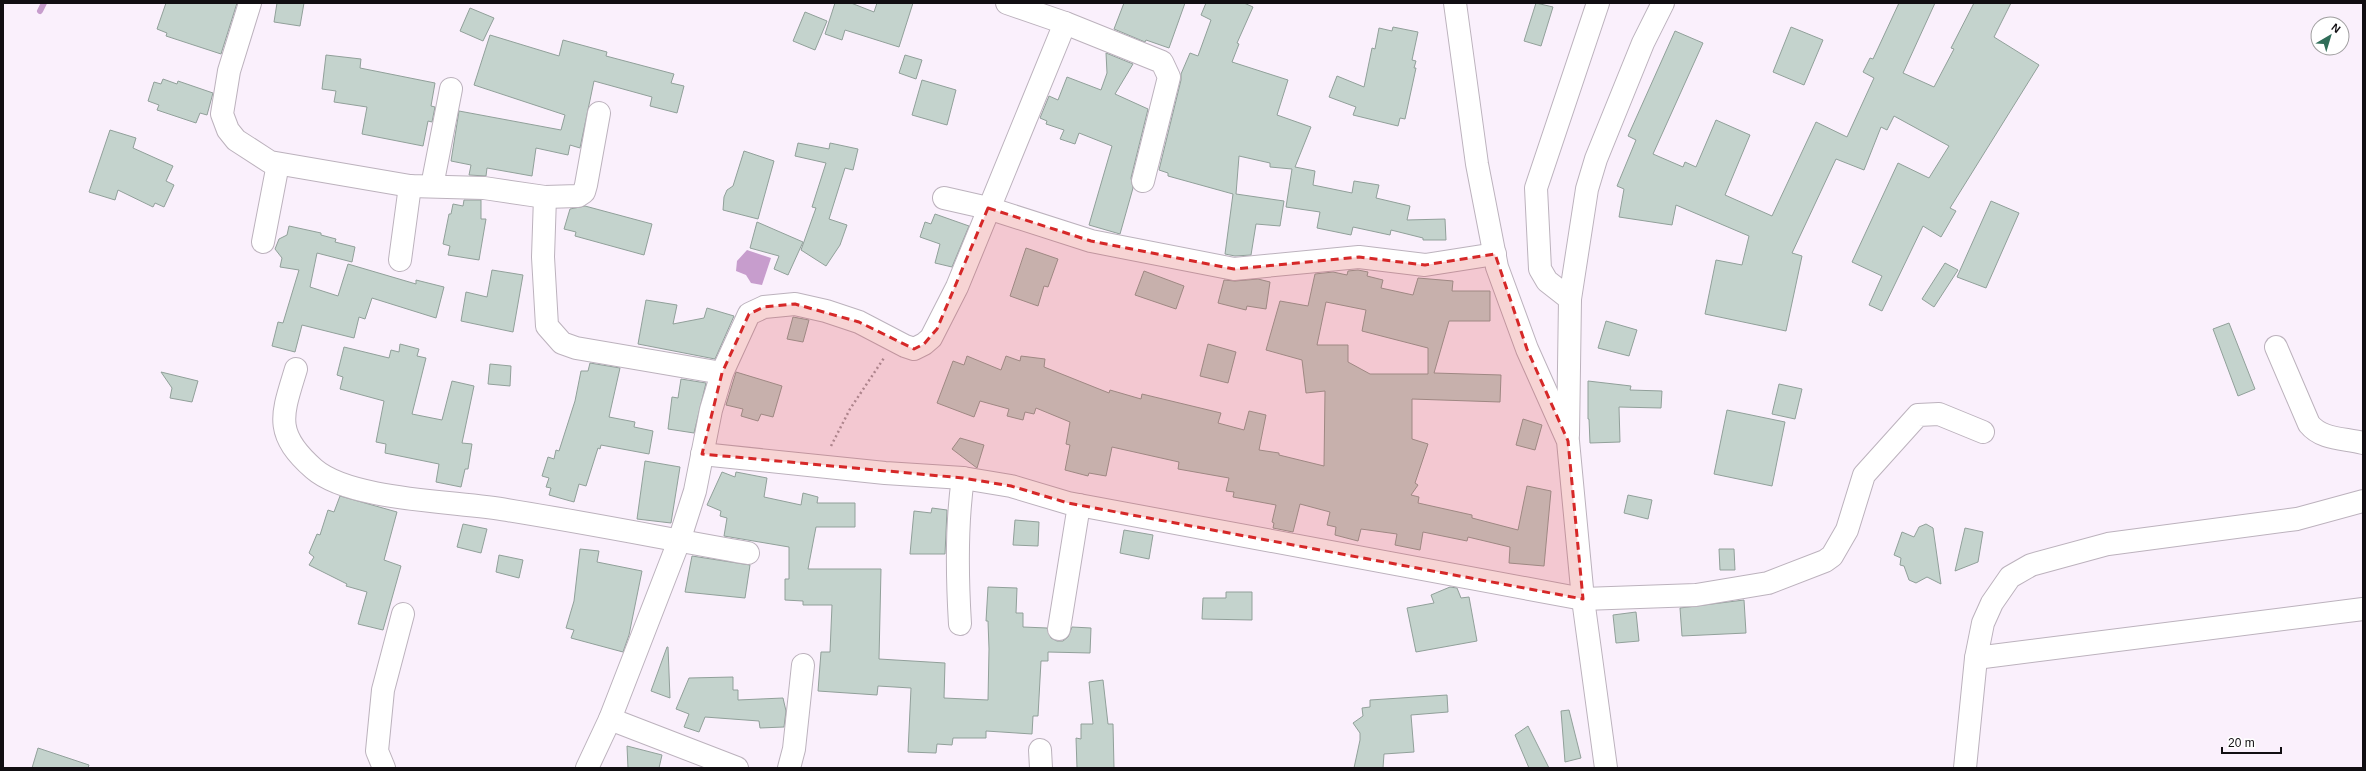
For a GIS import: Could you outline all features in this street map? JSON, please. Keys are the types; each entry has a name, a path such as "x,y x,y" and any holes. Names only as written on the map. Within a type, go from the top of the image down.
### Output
{"street":[{"path":"250,3 229,71 222,114 228,130 236,140 270,162 410,186 484,188 545,197 578,196 584,192 599,113"},
{"path":"1007,3 1065,23 1162,62 1169,77 1143,181"},
{"path":"1454,3 1477,164 1497,267 1527,349 1568,441"},
{"path":"1570,299 1547,281 1540,269 1536,188 1598,3"},
{"path":"1606,768 1583,599 1568,441 1570,299 1587,189 1596,159 1643,43 1663,3"},
{"path":"587,768 610,719 678,541 695,490 711,410 722,373 749,314 764,307 776,304 795,304 826,311 859,322 905,346 914,349 924,344 937,329 957,287 988,208 1065,23"},
{"path":"432,186 451,89"},
{"path":"263,242 278,164"},
{"path":"400,260 410,186"},
{"path":"545,197 543,257 547,326 554,336 562,343 576,348 722,373"},
{"path":"944,198 988,208 1090,241 1234,269 1359,257 1425,265 1494,254"},
{"path":"2276,347 2309,424 2315,431 2322,435 2363,443"},
{"path":"296,369 284,407 284,430 298,451 314,470 344,486 386,495 506,509 748,553"},
{"path":"702,454 821,467 963,478 1011,486 1079,505 1583,599 1696,595 1768,583 1797,573 1825,561 1838,548 1848,530 1864,475 1918,415 1939,414 1983,432"},
{"path":"960,624 958,583 959,512 963,478"},
{"path":"1965,768 1976,658 1983,623 1992,603 2010,577 2031,565 2108,544 2297,519 2363,501"},
{"path":"1059,629 1079,505"},
{"path":"1976,658 2363,609"},
{"path":"384,768 377,751 384,690 403,614"},
{"path":"789,768 794,749 803,666"},
{"path":"610,719 737,768"}],"path":[{"path":"821,467 850,409 879,364 888,352 905,346"}],"highlighted area":[{"path":"988,208 1091,241 1234,269 1359,257 1425,265 1495,254 1527,349 1568,441 1583,599 1068,503 1011,486 963,478 702,454 722,373 749,314 764,307 795,304 859,322 914,349 924,344 937,329"}],"shaded area":[{"path":"747,250 771,258 762,285 751,283 746,275 736,271 737,261"}],"building":[{"path":"166,3 237,3 221,54 166,36 167,33 157,29"},
{"path":"277,3 304,3 300,26 274,22"},
{"path":"835,3 851,3 874,12 877,3 913,3 899,47 845,30 842,40 825,34"},
{"path":"1124,3 1185,3 1169,48 1146,40 1145,42 1114,29"},
{"path":"1206,3 1244,3 1253,7 1237,43 1239,44 1232,62 1288,80 1277,115 1311,127 1295,167 1315,171 1313,185 1352,193 1354,181 1379,185 1376,198 1410,206 1407,220 1445,219 1446,240 1423,240 1423,238 1391,230 1390,235 1353,227 1351,235 1317,228 1320,212 1286,207 1292,169 1270,167 1270,163 1239,156 1236,194 1284,201 1280,226 1256,224 1251,255 1235,256 1225,254 1233,194 1168,176 1168,173 1159,170 1181,80 1181,74 1190,53 1198,56 1211,20 1201,15"},
{"path":"1536,3 1553,7 1541,46 1524,41"},
{"path":"1899,3 1935,3 1903,73 1934,87 1954,49 1951,48 1974,3 2011,3 1994,37 2039,65 1950,208 1956,211 1941,237 1923,226 1882,311 1869,305 1882,276 1852,262 1898,163 1929,178 1949,146 1894,116 1887,130 1881,127 1864,170 1836,159 1792,253 1802,256 1786,331 1705,314 1716,260 1742,265 1749,236 1676,205 1672,225 1619,217 1624,189 1617,186 1636,140 1628,136 1675,31 1703,43 1653,154 1683,167 1685,162 1696,167 1716,120 1750,135 1725,195 1772,216 1816,122 1847,137 1874,78 1863,72 1870,58 1873,59"},
{"path":"470,8 494,18 483,41 460,31"},
{"path":"805,12 827,21 815,50 793,41"},
{"path":"1393,27 1418,32 1412,60 1416,61 1414,68 1416,68 1405,119 1400,118 1398,126 1353,115 1356,107 1329,97 1337,76 1364,87 1372,48 1375,49 1379,28 1392,31"},
{"path":"1791,27 1823,40 1804,85 1773,72"},
{"path":"490,35 559,56 563,40 607,52 606,56 674,74 671,83 684,86 677,113 650,106 652,97 594,81 580,148 570,145 568,155 536,148 532,176 487,168 486,176 469,175 471,165 451,161 459,111 561,130 565,115 474,85"},
{"path":"1106,53 1133,64 1115,94 1148,109 1131,178 1133,188 1120,234 1089,225 1112,146 1079,133 1075,144 1060,139 1064,130 1046,124 1047,121 1040,118 1049,96 1058,100 1067,77 1101,90 1107,73"},
{"path":"326,55 361,59 360,68 435,83 431,106 435,107 432,122 428,121 423,146 362,134 367,107 334,102 336,91 322,89"},
{"path":"905,55 922,60 916,79 899,73"},
{"path":"163,79 177,84 178,81 213,93 207,115 200,113 196,123 157,110 159,105 148,101 154,82 161,84"},
{"path":"922,80 956,90 947,125 912,115"},
{"path":"110,130 136,138 133,148 173,166 166,181 174,185 164,207 155,203 153,207 118,190 115,200 89,192"},
{"path":"798,143 829,149 830,143 858,149 853,170 845,168 829,219 847,225 840,245 826,266 801,250 816,208 812,207 826,163 795,156"},
{"path":"744,151 774,161 758,219 723,210 724,197 727,190 733,186"},
{"path":"464,200 481,200 481,219 486,219 479,260 448,255 450,246 443,244 449,214 451,214 453,204 463,206"},
{"path":"1991,201 2019,213 1986,288 1957,277"},
{"path":"585,206 652,224 644,255 575,236 576,232 564,229 570,209"},
{"path":"935,214 969,226 952,267 935,263 940,244 920,237 925,222 931,224"},
{"path":"757,222 803,242 788,275 774,269 779,256 750,248"},
{"path":"289,226 321,233 321,235 336,239 335,242 355,247 352,262 317,253 310,287 338,296 348,264 416,284 416,280 444,287 436,318 372,298 365,319 359,317 354,338 302,325 295,352 272,346 278,322 283,323 299,270 280,267 282,258 275,249 279,239 287,235"},
{"path":"1026,248 1058,259 1048,287 1044,286 1038,306 1010,296"},
{"path":"1945,263 1958,270 1934,307 1922,299"},
{"path":"492,270 523,275 513,332 461,321 466,292 487,297"},
{"path":"1358,270 1368,272 1367,276 1383,280 1381,288 1413,295 1418,278 1453,281 1452,291 1490,291 1490,321 1449,321 1434,373 1501,375 1500,402 1412,399 1412,439 1428,444 1415,483 1418,485 1411,495 1419,497 1418,503 1472,515 1472,518 1518,530 1527,486 1551,491 1544,566 1509,563 1510,547 1468,537 1467,541 1423,532 1420,550 1395,545 1397,534 1361,529 1358,541 1335,535 1336,527 1327,525 1330,512 1300,504 1293,532 1273,528 1274,523 1272,522 1276,505 1233,497 1234,492 1226,491 1229,478 1178,469 1179,462 1112,447 1106,476 1089,473 1088,476 1065,470 1070,445 1066,444 1070,422 1036,408 1034,414 1025,412 1023,420 1007,416 1009,409 980,401 974,417 937,403 953,361 964,365 967,356 1001,370 1006,356 1020,361 1021,356 1045,359 1044,367 1109,393 1110,390 1141,399 1142,394 1221,413 1218,423 1244,430 1249,411 1266,415 1259,450 1279,453 1279,455 1324,466 1325,391 1306,393 1302,360 1266,350 1280,301 1308,306 1315,274 1333,272 1347,275 1348,271","holes":["1326,302 1366,310 1362,331 1428,348 1428,374 1370,374 1348,362 1348,345 1317,345"]},
{"path":"1144,271 1184,286 1176,309 1135,295"},
{"path":"1258,279 1270,282 1266,309 1247,306 1246,310 1218,303 1224,280 1235,281"},
{"path":"646,300 677,305 673,324 704,318 707,308 734,316 715,359 638,344"},
{"path":"793,317 809,320 803,342 787,339"},
{"path":"1606,321 1637,330 1629,356 1598,348"},
{"path":"2229,323 2255,389 2238,396 2213,329"},
{"path":"400,344 419,349 417,356 426,358 412,414 442,420 452,381 474,386 462,443 472,444 468,469 465,469 461,487 436,482 439,464 385,453 386,444 376,442 384,401 340,389 343,377 337,375 344,347 389,358 391,350 399,352"},
{"path":"1208,344 1236,352 1228,383 1200,376"},
{"path":"590,363 620,368 609,417 635,422 634,427 653,431 649,454 601,445 600,449 598,448 586,486 579,484 574,502 549,495 551,488 546,487 549,478 542,476 548,457 554,459 556,450 559,451 575,401 581,371 588,371"},
{"path":"490,364 511,366 510,386 488,384"},
{"path":"161,372 198,381 192,402 170,398 172,388"},
{"path":"736,372 782,386 773,417 761,414 758,421 741,416 743,409 726,405"},
{"path":"681,379 706,383 694,433 668,429 672,397 678,398"},
{"path":"1588,381 1631,386 1630,390 1662,391 1661,408 1619,407 1620,442 1590,443 1588,419"},
{"path":"1779,384 1802,389 1795,419 1772,414"},
{"path":"1727,410 1785,422 1772,486 1714,474"},
{"path":"1523,419 1542,425 1535,450 1516,445"},
{"path":"960,438 984,445 977,468 952,449"},
{"path":"645,461 680,467 671,523 637,519"},
{"path":"722,472 735,477 736,472 767,478 764,497 801,505 803,493 818,497 817,503 855,503 855,527 816,527 808,569 881,569 879,659 945,663 944,698 988,700 989,649 988,621 986,621 988,587 1017,588 1016,613 1023,613 1023,627 1047,628 1051,638 1057,641 1063,641 1068,637 1072,627 1091,628 1090,653 1048,652 1048,661 1041,661 1038,716 1033,716 1032,734 986,731 986,738 953,738 952,745 937,744 936,753 908,752 911,688 878,686 877,695 818,691 821,652 830,652 832,605 803,605 803,601 785,600 785,579 789,579 789,547 724,536 727,518 720,516 721,511 707,505"},
{"path":"1628,495 1652,500 1648,519 1624,513"},
{"path":"340,496 397,512 384,560 401,566 383,630 358,624 367,592 346,586 347,584 309,565 314,557 309,553 317,534 320,535 328,510 334,512"},
{"path":"932,508 947,510 945,554 910,554 914,511 931,513"},
{"path":"1015,520 1039,522 1038,546 1013,545"},
{"path":"463,524 487,529 481,553 457,547"},
{"path":"1926,524 1933,528 1941,584 1927,577 1916,583 1909,580 1904,566 1900,565 1901,558 1894,555 1902,532 1914,537 1919,527"},
{"path":"1965,528 1983,532 1978,562 1955,571"},
{"path":"1124,530 1153,535 1149,559 1120,553"},
{"path":"580,549 599,551 597,562 642,571 629,635 623,652 571,638 574,630 566,628 574,601"},
{"path":"1719,549 1734,549 1735,570 1720,570"},
{"path":"499,555 523,560 519,578 496,572"},
{"path":"692,556 750,565 745,598 685,592"},
{"path":"1450,587 1457,588 1461,598 1469,597 1477,641 1416,652 1407,608 1434,603 1431,595"},
{"path":"1226,592 1252,592 1252,620 1202,619 1203,598 1226,598"},
{"path":"1744,600 1746,633 1682,636 1680,608"},
{"path":"1636,612 1639,641 1616,643 1613,615"},
{"path":"668,647 670,698 651,691"},
{"path":"733,677 733,690 738,690 738,700 783,698 786,711 784,727 760,728 759,721 705,717 699,732 684,727 689,714 676,709 689,678"},
{"path":"1103,680 1108,724 1113,724 1114,768 1077,768 1076,738 1081,739 1081,724 1093,724 1089,682"},
{"path":"1447,695 1448,712 1411,715 1414,752 1384,754 1383,768 1354,768 1360,733 1353,723 1363,716 1362,708 1370,707 1370,700"},
{"path":"1569,710 1581,758 1565,762 1561,711"},
{"path":"1528,726 1549,768 1529,768 1515,735"},
{"path":"627,746 662,755 659,768 628,768"},
{"path":"38,748 89,765 88,768 32,768"}],"waterway":[{"path":"40,11 44,3"}]}
